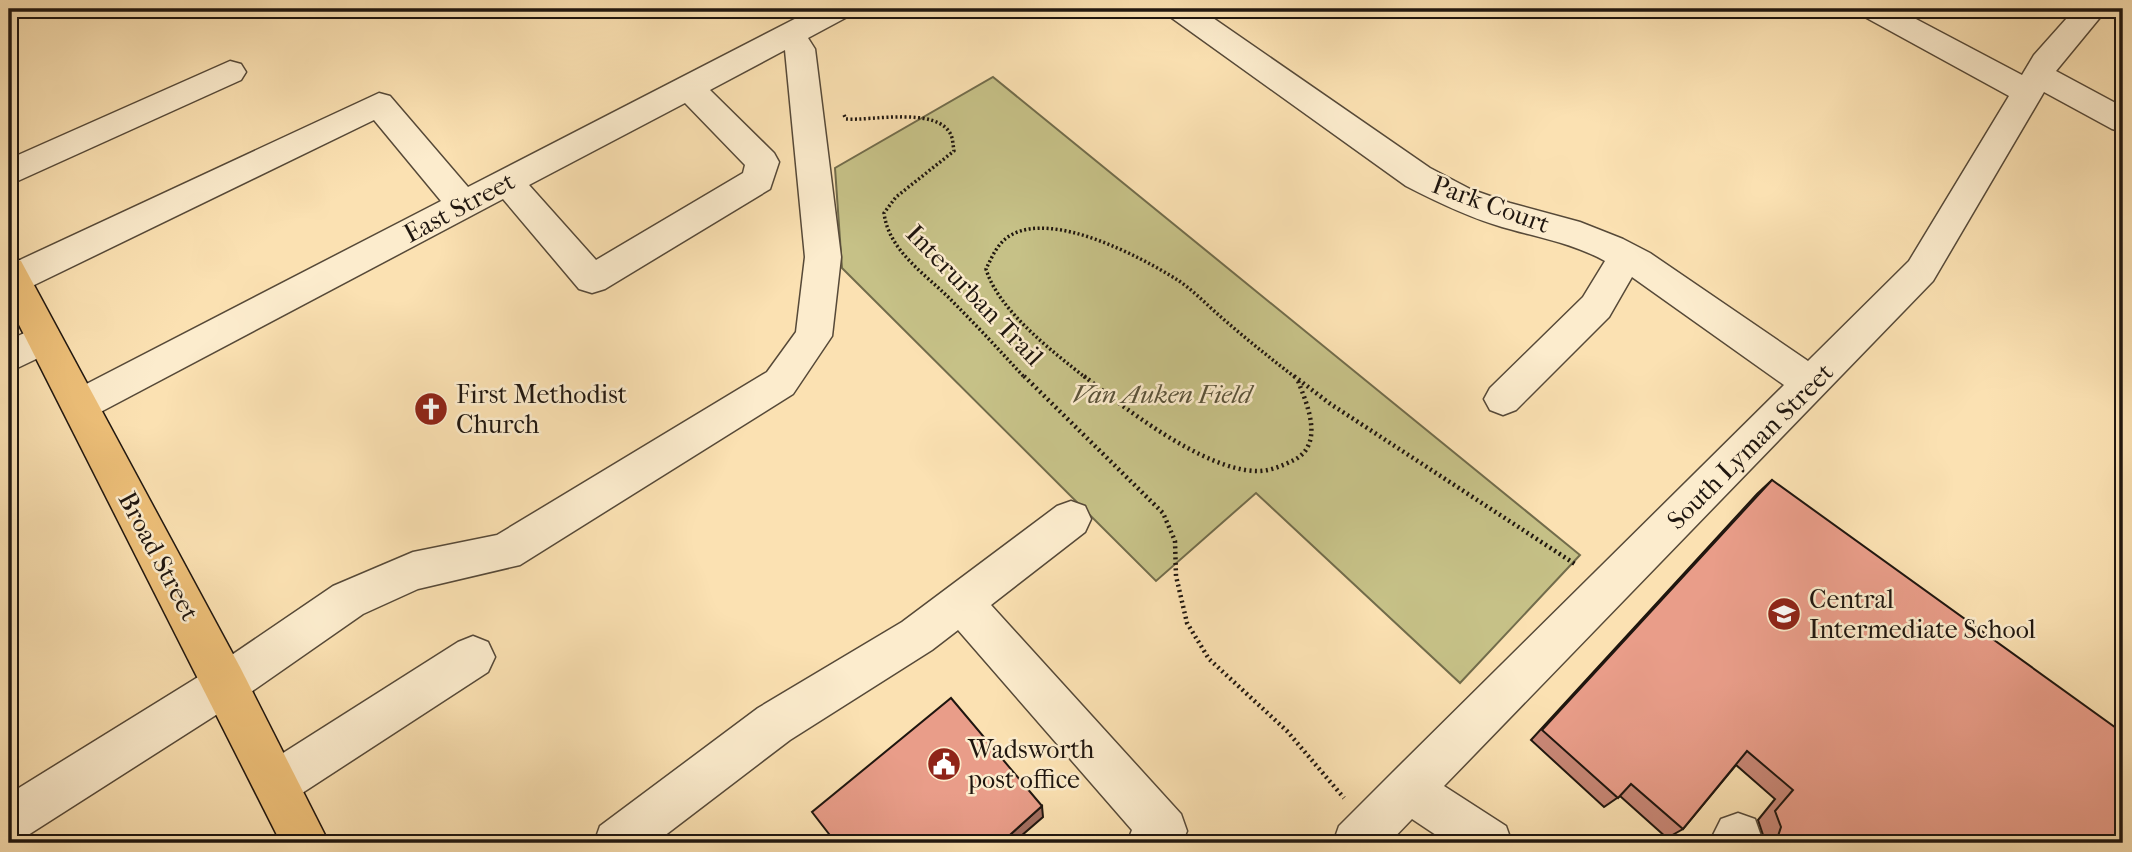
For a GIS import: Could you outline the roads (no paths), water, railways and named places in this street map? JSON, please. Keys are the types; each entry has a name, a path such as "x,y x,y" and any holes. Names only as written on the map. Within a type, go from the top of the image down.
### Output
{"main road":[{"name":"Broad Street","path":"11,275 226,684 306,843"}],"street":[{"name":"East Street","path":"80,405 838,9"},
{"name":"Park Court","path":"1180,9 1418,177 1458,198 1505,215 1568,231 1626,257 1811,384"},
{"path":"1874,9 2033,83 2123,121"},
{"name":"South Lyman Street","path":"1371,838 1408,789 1921,271 2033,83 2091,9"},
{"path":"9,821 226,684 348,600 413,571 505,552 780,383 814,336 823,257 800,49 789,34"},
{"path":"9,173 230,72"},
{"path":"507,182 592,279 758,180 762,162 688,87"},
{"path":"11,275 379,104 463,205"},
{"path":"1503,399 1596,307 1626,257"},
{"path":"9,357 44,339"},
{"path":"617,843 774,724 916,636 1071,519"},
{"path":"961,602 1163,839"},
{"path":"276,783 473,657"},
{"path":"1408,789 1489,843"}],"place":[{"name":"First Methodist Church","path":"431,409"},
{"name":"Central Intermediate School","path":"1784,614"},
{"name":"Wadsworth post office","path":"944,764"}],"park label":[{"name":"Van Auken Field","path":"1162,394"}]}
